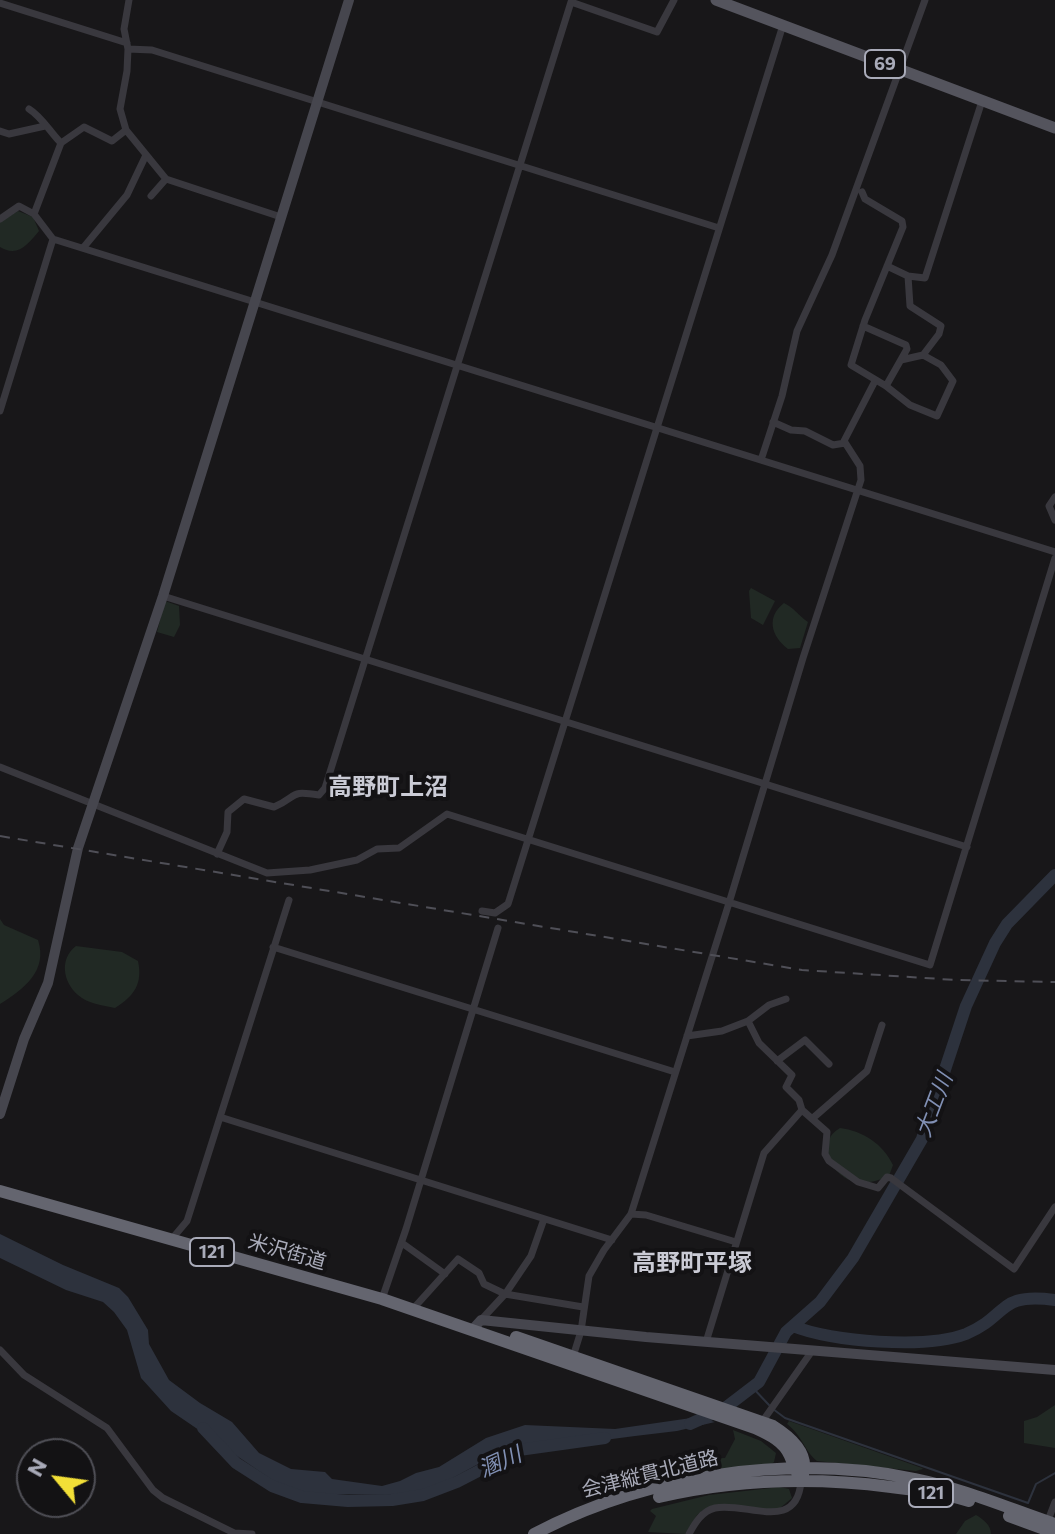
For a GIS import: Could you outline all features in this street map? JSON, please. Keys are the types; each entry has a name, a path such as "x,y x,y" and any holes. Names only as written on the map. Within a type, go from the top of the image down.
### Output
{"highway":[{"name":"米沢街道","path":"0,1191 476,1326 759,1424 786,1448 792,1473"},
{"name":"121","path":"792,1473 963,1499 1051,1527"},
{"name":"会津縦貫北道路","path":"534,1534 570,1516 645,1492 710,1476 792,1473"},
{"name":"会津縦貫北道路","path":"550,1534 588,1518 661,1496 792,1473"}],"main road":[{"name":"69","path":"716,0 1055,128"}],"street":[{"path":"129,0 125,12 127,46 120,109 126,130 166,179 281,217"},
{"path":"0,1114 5,1081 48,983 78,848 163,596 349,0"},
{"path":"217,854 227,832 228,812 244,799 274,807 302,790 319,795 325,788 571,2 657,32 674,0"},
{"path":"761,460 797,331 832,255 925,0"},
{"path":"0,3 127,46 152,50 719,228"},
{"path":"482,911 495,913 508,904 783,25"},
{"path":"887,266 922,280 928,272 982,101"},
{"path":"29,109 61,143"},
{"path":"0,131 9,134 45,126"},
{"path":"34,214 61,143 84,127 112,141 126,130"},
{"path":"83,248 127,195 146,155"},
{"path":"151,196 166,179"},
{"path":"862,192 865,199 902,221 903,227 863,326 851,365 910,405 939,415 953,381 941,365 923,355"},
{"path":"0,219 19,206 34,214 53,239 1055,552"},
{"path":"0,411 53,239"},
{"path":"901,360 923,355 939,334 941,326 910,306 908,276"},
{"path":"863,326 906,345 907,349 886,386"},
{"path":"572,1359 581,1331 589,1276 631,1214 861,480 860,466 845,443 875,381"},
{"path":"773,422 791,430 805,431 833,445 845,443"},
{"path":"1055,497 1049,506 1055,520"},
{"path":"0,767 267,873 310,870 357,860 377,849 399,848 447,814 930,965 1055,558"},
{"path":"163,596 967,847"},
{"path":"171,1240 187,1221 289,900"},
{"path":"382,1299 498,928"},
{"path":"273,947 675,1072"},
{"path":"687,1036 722,1031 748,1021 769,1005 786,999"},
{"path":"748,1021 759,1043 792,1075 786,1087 799,1100 802,1110 827,1132 825,1154 834,1166 870,1187 878,1188 887,1177 891,1178 1014,1269 1055,1207"},
{"path":"813,1118 867,1071 882,1025"},
{"path":"777,1061 805,1040 829,1064"},
{"path":"706,1342 764,1153 802,1110"},
{"path":"220,1117 612,1240"},
{"path":"631,1214 646,1215 736,1242"},
{"path":"476,1326 505,1294 531,1256 544,1219"},
{"path":"402,1243 445,1274"},
{"path":"418,1312 458,1259 479,1273 484,1284 505,1294 583,1307"},
{"path":"476,1326 581,1331 1055,1370"},
{"path":"0,1350 31,1380 107,1428 153,1490 163,1498 234,1533 252,1534"},
{"path":"759,1424 812,1351"},
{"path":"689,1534 701,1516 714,1508 769,1514 785,1511 798,1498 792,1473"},
{"path":"1051,1527 1055,1502"}],"shaded area":[{"path":"18,211 33,217 39,231 22,248 6,250 0,247 0,222"},
{"path":"751,588 775,601 763,625 751,618"},
{"path":"165,601 179,606 180,625 174,637 157,632"},
{"path":"784,603 808,622 800,648 788,649 775,632 773,620"},
{"path":"0,919 4,925 38,940 40,961 32,978 0,1004"},
{"path":"76,946 122,952 138,961 136,989 115,1008 82,998 69,984 65,970 67,957"},
{"path":"840,1128 864,1135 878,1145 893,1165 889,1176 862,1183 852,1181 837,1171 827,1148 833,1134"},
{"path":"0,1234 119,1288 148,1330 149,1344 169,1380 232,1422 259,1453 291,1469 325,1472 332,1479 382,1486 439,1467 486,1438 525,1425 615,1429 698,1417 715,1422 677,1431 597,1441 566,1440 521,1445 504,1450 438,1486 403,1495 309,1494 281,1486 171,1411 141,1378 127,1330 114,1312 103,1302 66,1290 0,1258"},
{"path":"1055,1405 1055,1448 1024,1443 1024,1421 1037,1417"},
{"path":"789,1421 923,1469 916,1471 817,1461 787,1424"},
{"path":"733,1430 761,1441 776,1453 774,1462 769,1466 684,1476 689,1459 725,1458 735,1439"},
{"path":"780,1487 789,1489 792,1498 779,1509 703,1510 685,1534 648,1532 656,1516 650,1511 652,1509 709,1495"},
{"path":"976,1515 988,1525 991,1534 956,1534 965,1521"}],"waterway":[{"name":"大工川","path":"690,1424 725,1408 759,1382 786,1332 820,1302 853,1258 922,1139 966,1006 995,943 1007,924 1055,875"},
{"name":"溷川","path":"793,1326 854,1340 904,1342 949,1339 980,1327 1013,1302 1036,1298 1055,1300"},
{"path":"752,1387 769,1405"},
{"path":"773,1409 785,1418 1028,1503 1036,1484 1055,1473"},
{"name":"溷川","path":"203,1428 236,1463 272,1486 302,1497 348,1501 392,1500 423,1495 457,1482 519,1450 605,1438"}],"railway":[{"path":"0,836 802,970 956,980 1055,982"}],"district":[{"name":"高野町上沼","path":"388,787"},
{"name":"高野町平塚","path":"692,1263"}]}
